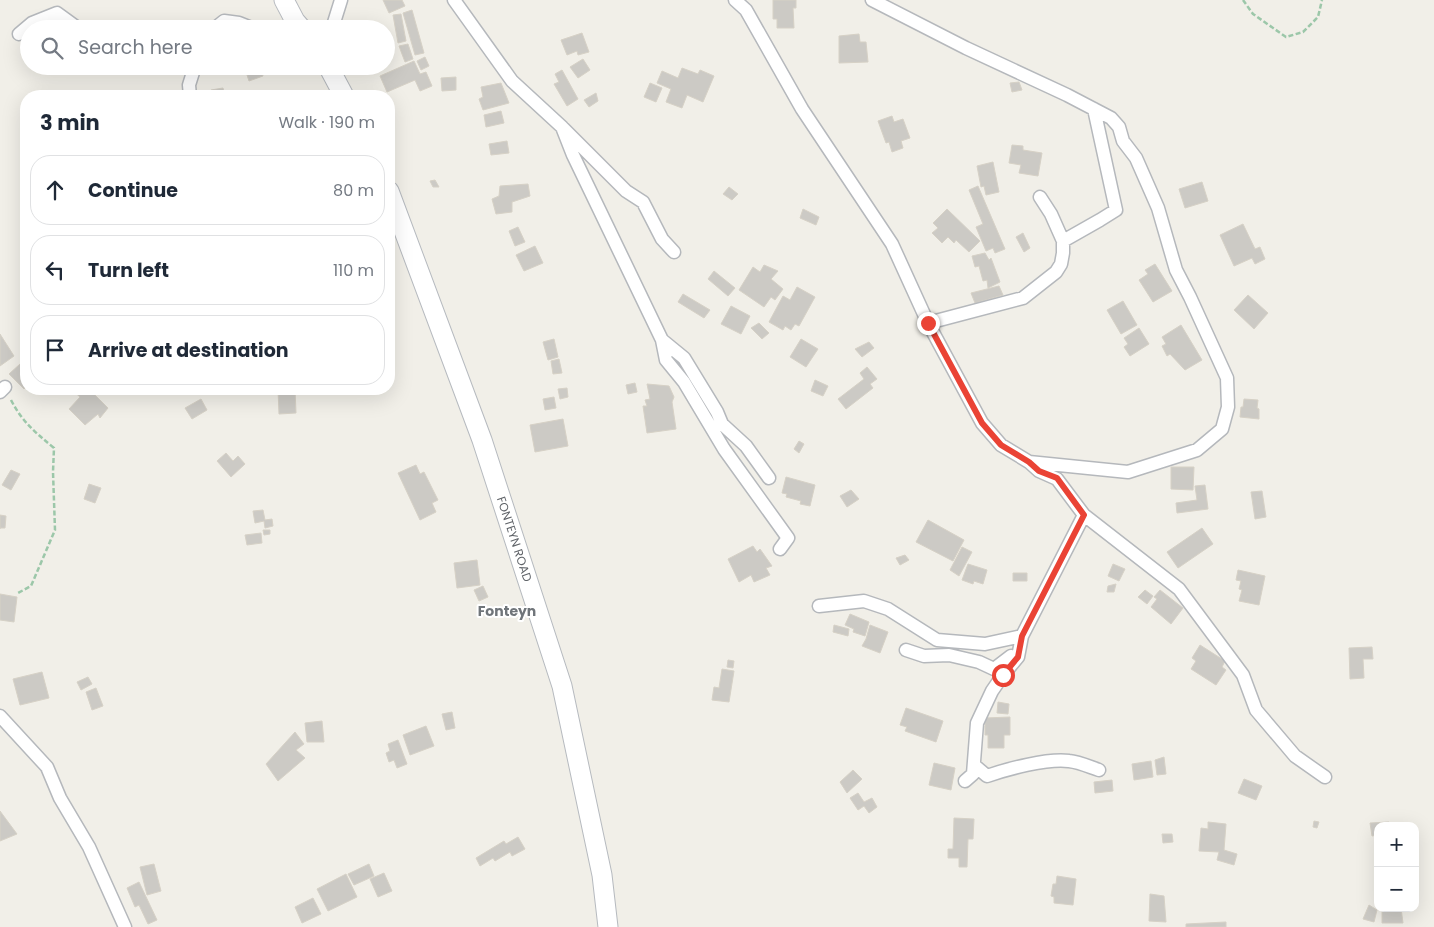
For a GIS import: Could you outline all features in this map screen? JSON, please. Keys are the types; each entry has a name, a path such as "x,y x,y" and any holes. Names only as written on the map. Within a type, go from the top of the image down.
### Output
{"street":[{"path":"284,0 294,20"},
{"path":"335,20 341,0"},
{"path":"454,0 512,81 562,127 626,191 643,202 662,238 674,252"},
{"path":"735,0 746,10 802,109 892,244 928,323 982,423 1001,445 1029,462 1039,471 1057,478 1084,515 1179,590 1243,675 1256,710 1294,756 1325,777"},
{"path":"872,0 966,48 1067,94 1111,118 1119,127 1123,141 1136,158 1158,208 1176,270 1227,378 1228,407 1222,429 1197,450 1128,472 1029,462"},
{"path":"40,20 57,13 67,20"},
{"path":"189,90 192,75"},
{"path":"333,75 341,90"},
{"path":"1063,242 1116,210 1094,109"},
{"path":"562,127 573,155 662,340 666,360 684,382 724,449 788,538 780,549"},
{"path":"928,323 1023,298 1056,272 1061,264 1064,253 1063,242 1051,214 1040,197"},
{"name":"FONTEYN ROAD","path":"395,207 482,440 562,686 602,875 608,927"},
{"path":"662,340 684,358 710,399 722,424 746,446 769,478"},
{"path":"906,650 924,656 949,655 979,662 994,669 1010,658 1084,515"},
{"path":"819,606 864,601 888,610 938,640 984,644 1022,636"},
{"path":"965,781 972,774 977,723 992,692 1018,657 1022,636"},
{"path":"0,716 47,767 60,798 89,847 125,927"},
{"path":"974,764 987,776 1003,770 1061,761 1068,761 1099,770"}],"path":[{"path":"1243,0 1253,14 1286,37 1303,32 1318,17 1322,0"},
{"path":"2,389 19,415 54,448 55,530 31,586 18,593"}],"building":[{"path":"383,0 402,0 405,6 389,13"},
{"path":"773,0 796,0 796,8 793,8 794,28 777,28 777,19 773,19"},
{"path":"412,10 424,53 415,55 403,13"},
{"path":"401,14 406,41 398,43 393,15"},
{"path":"582,33 589,52 578,55 577,51 567,55 561,40"},
{"path":"859,34 860,42 866,42 868,62 839,63 839,36"},
{"path":"408,44 413,59 405,62 399,46"},
{"path":"425,57 429,66 421,70 417,61"},
{"path":"583,59 590,70 578,78 570,67"},
{"path":"414,61 420,74 426,72 432,86 420,91 415,80 392,90 386,90 380,76 395,75 395,69"},
{"path":"682,68 698,74 700,70 714,76 703,102 687,95 682,108 666,102 671,89 657,83 662,71 678,78"},
{"path":"562,70 578,99 567,106 554,84 559,82 555,74"},
{"path":"247,75 263,75 263,76 249,81"},
{"path":"456,77 456,90 442,91 441,78"},
{"path":"1019,82 1022,90 1012,92 1010,83"},
{"path":"501,83 509,103 483,110 479,99 483,97 481,87"},
{"path":"650,83 662,88 656,102 644,97"},
{"path":"596,93 598,101 589,107 584,100"},
{"path":"501,111 504,123 486,127 484,115"},
{"path":"892,116 894,122 903,119 910,138 901,141 903,148 892,152 889,142 886,143 878,121"},
{"path":"507,141 509,153 491,155 489,144"},
{"path":"1012,145 1023,146 1023,150 1042,153 1038,176 1019,173 1021,165 1009,163"},
{"path":"993,162 999,192 986,195 984,186 981,187 977,166"},
{"path":"435,180 439,187 433,187 430,181"},
{"path":"1202,182 1208,201 1185,208 1179,189"},
{"path":"528,184 530,196 512,202 512,212 496,214 492,199 499,196 500,186"},
{"path":"978,186 1005,249 995,253 993,248 986,251 976,227 983,224 969,190"},
{"path":"729,187 738,194 732,200 723,194"},
{"path":"803,209 819,217 816,225 800,218"},
{"path":"947,209 980,241 969,252 956,240 954,243 948,237 942,243 932,233 938,228 933,223"},
{"path":"1243,224 1255,249 1260,247 1265,259 1255,264 1252,258 1234,266 1220,235"},
{"path":"518,227 525,242 515,246 509,231"},
{"path":"1023,233 1030,248 1024,252 1016,237"},
{"path":"535,246 543,263 524,271 516,255"},
{"path":"985,253 989,260 991,258 1000,282 988,288 987,280 983,281 979,266 975,267 972,256"},
{"path":"1155,264 1172,291 1153,302 1139,280 1148,274 1145,270"},
{"path":"764,265 778,271 771,279 783,289 775,300 771,297 764,307 739,290 753,267 760,272"},
{"path":"714,271 735,288 728,296 708,279"},
{"path":"999,286 1003,295 975,303 971,293"},
{"path":"797,287 815,297 799,326 795,324 791,330 785,326 783,330 769,322 783,296 790,300"},
{"path":"683,294 710,310 704,318 678,302"},
{"path":"1248,295 1268,313 1254,329 1234,310"},
{"path":"1123,301 1137,325 1121,334 1107,310"},
{"path":"731,306 750,316 741,334 721,324"},
{"path":"759,323 769,333 762,339 751,328"},
{"path":"1181,325 1202,360 1185,370 1170,354 1167,356 1162,346 1166,344 1162,337"},
{"path":"1139,328 1149,344 1130,356 1124,347 1128,344 1124,338"},
{"path":"0,334 14,356 0,366"},
{"path":"554,339 558,357 548,360 543,342"},
{"path":"801,339 818,349 806,367 790,357"},
{"path":"869,342 874,348 862,357 855,349"},
{"path":"559,359 562,373 553,374 551,361"},
{"path":"20,364 20,385 9,374"},
{"path":"867,367 877,379 870,384 873,388 846,409 838,399 864,379 860,373"},
{"path":"815,380 828,386 823,396 811,391"},
{"path":"635,383 637,392 628,394 626,385"},
{"path":"647,384 669,386 674,397 672,402 676,429 647,433 643,406 647,406 645,400 650,399"},
{"path":"567,388 568,397 560,399 558,389"},
{"path":"78,395 95,395 108,408 100,418 98,414 85,425 69,409 80,397"},
{"path":"278,395 295,395 296,413 279,414"},
{"path":"554,397 556,408 545,410 543,399"},
{"path":"201,399 207,410 192,419 185,408"},
{"path":"1244,399 1258,400 1259,419 1240,417"},
{"path":"563,419 568,446 535,452 530,425"},
{"path":"799,441 804,444 799,453 794,449"},
{"path":"226,453 233,461 238,456 245,464 231,477 217,461"},
{"path":"416,465 420,474 424,472 438,500 432,503 436,512 420,520 398,473"},
{"path":"1171,467 1194,467 1193,490 1171,489"},
{"path":"11,470 20,474 11,490 2,485"},
{"path":"786,477 815,485 810,506 800,504 801,501 786,497 787,494 782,493"},
{"path":"89,484 101,488 95,503 84,499"},
{"path":"1205,485 1208,509 1177,513 1176,503 1197,500 1195,486"},
{"path":"851,490 859,499 847,507 840,496"},
{"path":"1262,491 1266,517 1255,519 1251,492"},
{"path":"263,510 265,520 272,519 273,526 265,528 264,521 255,523 253,511"},
{"path":"0,515 6,516 5,528 0,528"},
{"path":"928,520 964,540 953,561 916,542"},
{"path":"1202,528 1213,544 1178,568 1167,552"},
{"path":"263,530 270,530 270,534 264,535"},
{"path":"261,533 262,543 247,545 245,535"},
{"path":"753,546 757,552 760,549 772,566 766,568 770,575 754,582 751,575 739,582 728,559"},
{"path":"962,547 972,552 959,576 950,570"},
{"path":"905,555 909,560 900,565 896,558"},
{"path":"477,560 480,585 457,588 454,563"},
{"path":"968,564 987,570 983,584 974,581 973,584 962,580"},
{"path":"1113,564 1125,569 1119,581 1108,576"},
{"path":"1238,570 1265,576 1259,605 1239,601 1242,590 1239,589 1241,581 1236,580"},
{"path":"1013,573 1027,573 1027,581 1013,581"},
{"path":"1116,584 1114,592 1107,592 1108,586"},
{"path":"483,586 488,597 479,601 474,590"},
{"path":"1145,590 1153,596 1147,604 1138,597"},
{"path":"1160,590 1183,608 1171,624 1151,607 1157,599 1154,597"},
{"path":"0,594 17,597 14,622 0,620"},
{"path":"850,614 869,622 865,636 853,632 854,629 845,625"},
{"path":"834,625 849,629 848,636 833,632"},
{"path":"870,625 888,632 880,653 862,646"},
{"path":"1200,645 1225,661 1222,667 1226,670 1216,685 1191,669 1196,661 1192,658"},
{"path":"1372,647 1373,659 1363,659 1364,678 1350,679 1349,648"},
{"path":"728,660 734,661 733,668 727,667"},
{"path":"722,669 734,671 729,702 712,700 714,687 719,688"},
{"path":"42,672 49,698 20,705 13,679"},
{"path":"88,677 92,684 81,690 77,682"},
{"path":"96,688 103,706 92,710 86,692"},
{"path":"998,702 1009,704 1008,714 997,713"},
{"path":"906,708 943,721 936,742 905,731 907,727 900,725"},
{"path":"452,712 455,728 446,730 442,714"},
{"path":"1010,717 1010,735 1004,735 1004,748 988,748 988,735 985,735 985,718"},
{"path":"322,721 324,742 307,742 305,723"},
{"path":"426,726 434,746 410,755 403,735"},
{"path":"295,732 304,744 296,750 305,758 278,781 266,764"},
{"path":"398,740 407,764 397,768 394,760 389,762 386,753 390,751 388,744"},
{"path":"1164,757 1166,774 1157,775 1155,760"},
{"path":"1151,761 1153,777 1134,780 1132,764"},
{"path":"934,763 955,768 951,790 929,785"},
{"path":"853,770 862,779 847,793 840,782"},
{"path":"1244,779 1262,786 1256,800 1238,793"},
{"path":"1112,780 1113,791 1095,793 1094,782"},
{"path":"858,793 864,802 872,798 877,807 869,813 864,806 858,810 850,798"},
{"path":"0,811 17,834 0,841"},
{"path":"954,818 974,819 973,839 968,839 967,867 959,867 959,858 948,858 948,849 953,849"},
{"path":"1314,821 1319,822 1317,828 1313,827"},
{"path":"1208,822 1226,824 1224,850 1237,854 1234,865 1217,860 1219,852 1199,851 1201,828 1208,829"},
{"path":"1370,823 1374,823 1374,836 1372,836"},
{"path":"1162,834 1172,834 1173,842 1163,843"},
{"path":"518,837 525,849 512,856 510,852 495,861 493,858 480,866 476,858 504,841 506,844"},
{"path":"154,864 161,891 147,895 140,867"},
{"path":"369,864 374,876 354,885 348,874"},
{"path":"384,873 392,891 378,897 370,879"},
{"path":"346,874 357,897 328,911 317,889"},
{"path":"1057,876 1076,879 1073,905 1054,903 1054,897 1051,896 1053,884 1056,884"},
{"path":"139,882 157,920 148,924 139,905 135,907 127,888"},
{"path":"1150,894 1164,896 1166,922 1149,921"},
{"path":"313,898 321,914 302,923 295,907"},
{"path":"1369,905 1374,908 1374,912 1376,912 1374,922 1363,919"},
{"path":"1382,912 1402,912 1403,923 1382,923"},
{"path":"1226,922 1226,927 1186,927 1186,924"}],"district":[{"name":"Fonteyn","path":"507,611"}],"route":[{"path":"928,323 982,423 1001,445 1029,462 1039,471 1057,478 1084,515 1022,636 1018,657 1003,675"}]}
